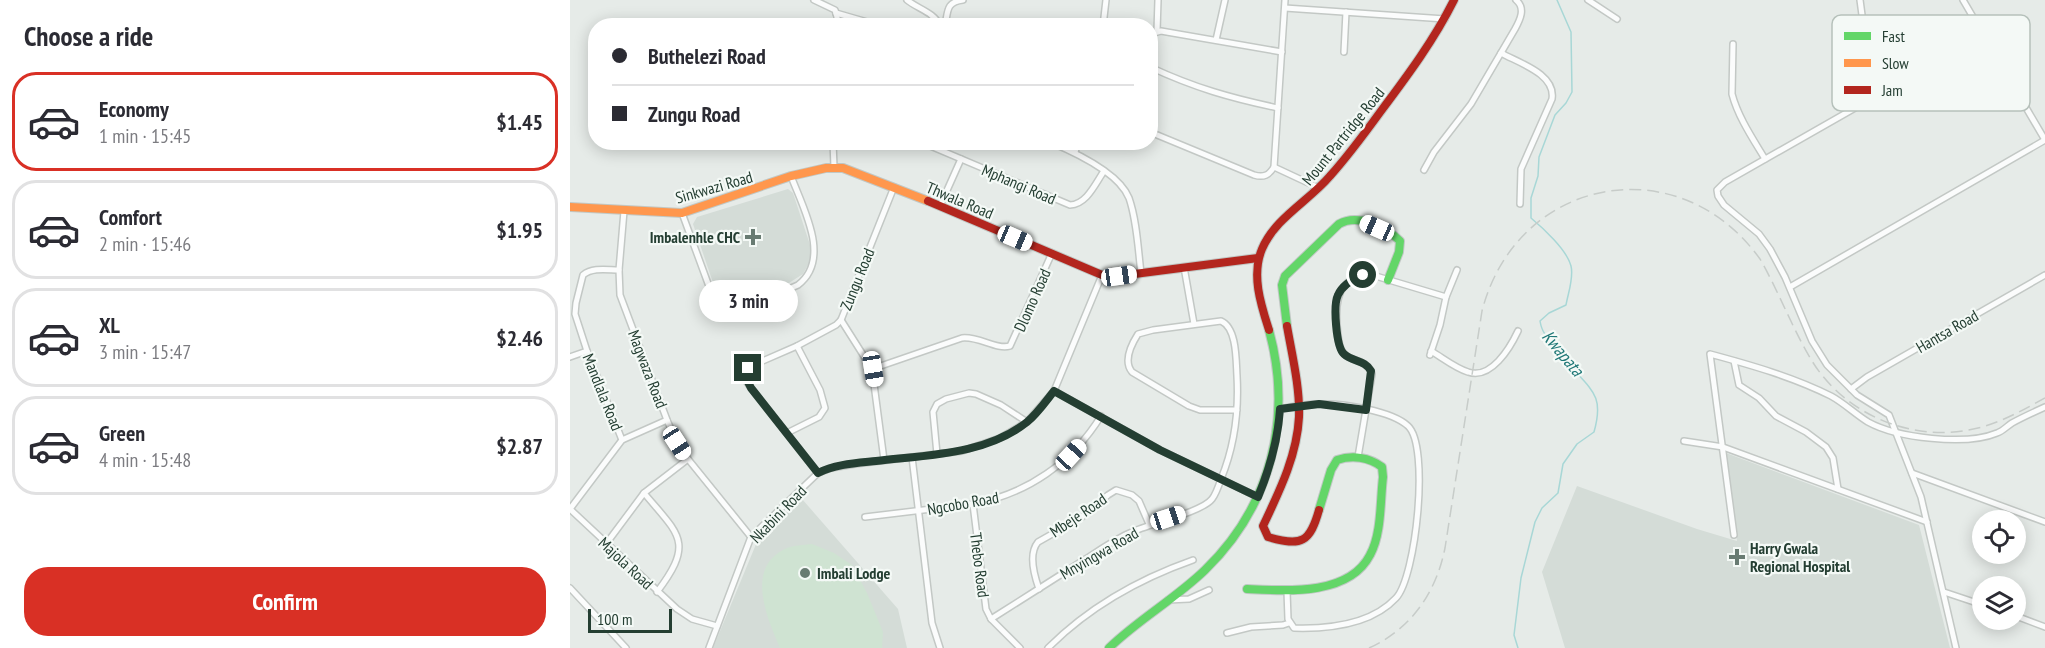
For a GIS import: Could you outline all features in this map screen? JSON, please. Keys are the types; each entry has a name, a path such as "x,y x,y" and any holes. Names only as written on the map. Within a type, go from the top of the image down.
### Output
{"street":[{"path":"814,0 832,8 836,18"},
{"path":"907,0 934,18"},
{"path":"947,18 952,3 963,0"},
{"path":"1104,18 1106,0"},
{"path":"1157,18 1158,0"},
{"path":"1216,40 1225,0"},
{"path":"1158,135 1260,177 1268,175 1274,167 1285,0"},
{"name":"Mount Partridge Road","path":"1258,258 1272,230 1319,188 1408,76 1445,19 1454,0"},
{"path":"1424,170 1434,152 1471,104 1521,19 1521,6 1516,0"},
{"path":"1588,0 1617,19"},
{"path":"1860,0 1862,15"},
{"path":"1963,0 1972,15"},
{"path":"1285,8 1445,19"},
{"path":"1344,52 1346,12"},
{"path":"836,13 853,18"},
{"path":"1158,32 1282,52"},
{"path":"1733,44 1732,94 1747,129 1765,159"},
{"path":"1501,53 1540,74 1548,80 1553,91 1543,121 1521,169 1520,204"},
{"path":"1158,71 1220,95 1278,108"},
{"path":"1850,111 1720,186 1717,194 1724,204 1747,222 1764,240 1775,257 1820,355 1834,373 1863,399 1887,413 1912,473 1927,522 1956,648"},
{"path":"1790,287 2045,140 2028,111"},
{"path":"833,150 834,167"},
{"name":"Mphangi Road","path":"940,150 1070,205 1077,205 1085,199 1104,171"},
{"path":"1070,150 1104,171 1125,191 1141,273"},
{"path":"940,206 961,159"},
{"name":"Thwala Road","path":"791,176 834,167 855,172 1102,275 1119,276 1258,258"},
{"path":"1274,167 1319,188"},
{"path":"682,213 717,308 724,316 730,315 798,285 805,280 813,268 813,238 791,176"},
{"name":"Sinkwazi Road","path":"570,207 682,213 791,176"},
{"name":"Zungu Road","path":"818,473 751,388 745,376 748,368 797,346 841,320 894,187"},
{"name":"Magwaza Road","path":"624,211 619,270 620,295 667,420 677,443 688,459 751,537"},
{"path":"1247,589 1287,591 1328,585 1346,578 1362,567 1370,555 1383,471 1376,462 1358,457 1340,458 1335,462 1311,535 1301,540 1288,542 1268,537 1263,522 1284,481 1292,456 1299,418 1283,299 1282,285 1285,276 1339,224 1344,220 1354,218 1395,236 1400,241 1400,252 1388,280"},
{"name":"Dlomo Road","path":"873,369 962,338 974,338 1004,347 1010,346 1052,253"},
{"path":"1109,648 1205,570 1224,550 1242,525 1269,472 1276,445 1280,409 1275,354 1264,313 1257,269 1258,258"},
{"path":"1184,267 1194,324 1138,333 1128,358 1128,367 1132,372 1189,406 1200,410 1237,410"},
{"name":"Mandlala Road","path":"619,270 597,270 583,275 575,314 622,440"},
{"path":"1457,270 1446,297 1431,353 1468,372 1480,373 1500,358 1518,331"},
{"path":"1358,457 1371,371 1366,364 1342,352 1338,337 1336,303 1342,289 1357,277 1369,274 1446,297"},
{"name":"Nkabini Road","path":"709,648 751,537 818,473 831,468 937,454 981,445 1000,438 1027,422 1054,391 1102,275"},
{"name":"Hantsa Road","path":"1851,388 2045,275"},
{"path":"841,320 873,369 884,460"},
{"name":"Mnyingwa Road","path":"992,619 1121,537 1149,524 1206,505 1215,495 1234,444 1237,410 1233,338 1227,324 1221,321 1194,324"},
{"path":"787,433 819,417 825,408 820,390 797,346"},
{"path":"570,357 587,351"},
{"path":"1734,535 1710,354 1792,380 1831,396 1869,422 1895,433 1914,437 1975,438 2000,432 2014,422 2045,407"},
{"path":"1734,361 1739,385 1759,399 1776,416 1806,432 1826,447 1833,458 1838,489"},
{"path":"1054,391 1160,450 1258,497"},
{"path":"937,454 933,412 937,404 946,399 969,393 976,394 1001,405 1027,422"},
{"path":"1280,409 1299,405 1328,404 1366,410 1402,421 1414,432 1417,442 1418,498 1414,540 1407,579 1402,590 1384,608 1358,620 1320,628 1294,628 1289,623 1287,591"},
{"name":"Ngcobo Road","path":"866,518 973,504 1016,492 1056,468 1082,444 1101,416"},
{"path":"570,509 622,440 667,420"},
{"path":"1684,441 1723,447 1927,522"},
{"path":"912,457 932,622 940,648"},
{"path":"606,544 644,493 688,459"},
{"path":"1912,473 2045,522"},
{"name":"Mbeje Road","path":"1039,589 1034,575 1033,553 1038,542 1082,517 1112,492 1122,491 1138,501 1149,524"},
{"path":"644,493 674,528 680,541 680,548 672,571 657,592"},
{"name":"Thebo Road","path":"973,504 985,601 992,619 1020,648"},
{"name":"Majola Road","path":"570,509 684,615 699,622 717,626"},
{"path":"1048,648 1069,628 1139,582 1193,560"},
{"path":"570,588 626,648"},
{"path":"1167,600 1184,600 1209,590"},
{"path":"1944,592 1972,601"},
{"path":"2026,620 2045,627"},
{"path":"1227,633 1251,627 1283,626 1289,623"}],"shaded area":[{"name":"Imbalenhle CHC","path":"788,189 793,193 812,251 803,274 781,288 728,311 722,309 693,224 697,217"},
{"name":"Harry Gwala Regional Hospital","path":"1726,453 1919,525 1950,648 1565,648 1542,572 1577,486 1737,541"},
{"name":"Imbali Lodge","path":"802,499 898,609 907,648 713,648 759,537"}],"green space":[{"path":"812,544 834,553 852,565 867,593 883,632 882,648 780,648 765,609 762,581 766,568 773,557 785,549"}],"waterway":[{"name":"Kwapata","path":"1518,648 1514,635 1521,578 1535,522 1542,508 1558,493 1563,464 1577,444 1594,432 1598,410 1591,389 1569,365 1562,350 1546,335 1540,321 1549,313 1566,305 1572,275 1569,260 1560,246 1531,218 1531,198 1538,176 1539,157 1555,115 1572,92 1571,32 1557,0"}],"railway":[{"path":"1369,648 1397,631 1409,620 1428,594 1441,564 1482,311 1501,265 1529,230 1564,205 1604,192 1646,190 1687,200 1726,223 1760,259 1812,361 1826,380 1843,397 1863,411 1884,421 1930,432 1954,432 1996,422 2045,398"}],"traffic: fast":[{"path":"1287,326 1282,285 1285,276 1339,224 1355,220 1371,223 1400,241 1399,252 1388,280"},
{"path":"1109,648 1205,570 1228,545 1246,518 1261,489 1271,459 1277,428 1276,363 1269,330"},
{"path":"1247,589 1315,588 1347,578 1360,568 1370,555 1377,537 1382,467 1360,458 1337,460 1331,470 1319,510"}],"traffic: slow":[{"path":"570,207 682,213 791,176 826,168 843,168 928,201"}],"traffic: jam":[{"path":"1269,330 1260,300 1257,279 1259,259 1268,238 1284,219 1322,185 1350,152 1420,57 1454,0"},
{"path":"928,201 1102,275 1119,276 1258,258"},
{"path":"1287,326 1298,394 1298,431 1291,460 1263,526 1268,537 1289,542 1297,541 1308,535 1319,510"}],"place":[{"name":"Imbalenhle CHC","path":"753,237"},
{"name":"Harry Gwala Regional Hospital","path":"1737,557"},
{"name":"Imbali Lodge","path":"805,573"}],"route":[{"path":"748,368 745,372 746,381 818,473 831,468 962,451 981,445 1000,438 1027,422 1054,391 1184,463 1258,497 1269,472 1276,445 1280,409 1299,405 1328,404 1366,410 1372,378 1371,371 1366,364 1342,352 1336,316 1339,293 1351,281 1363,275"}]}
